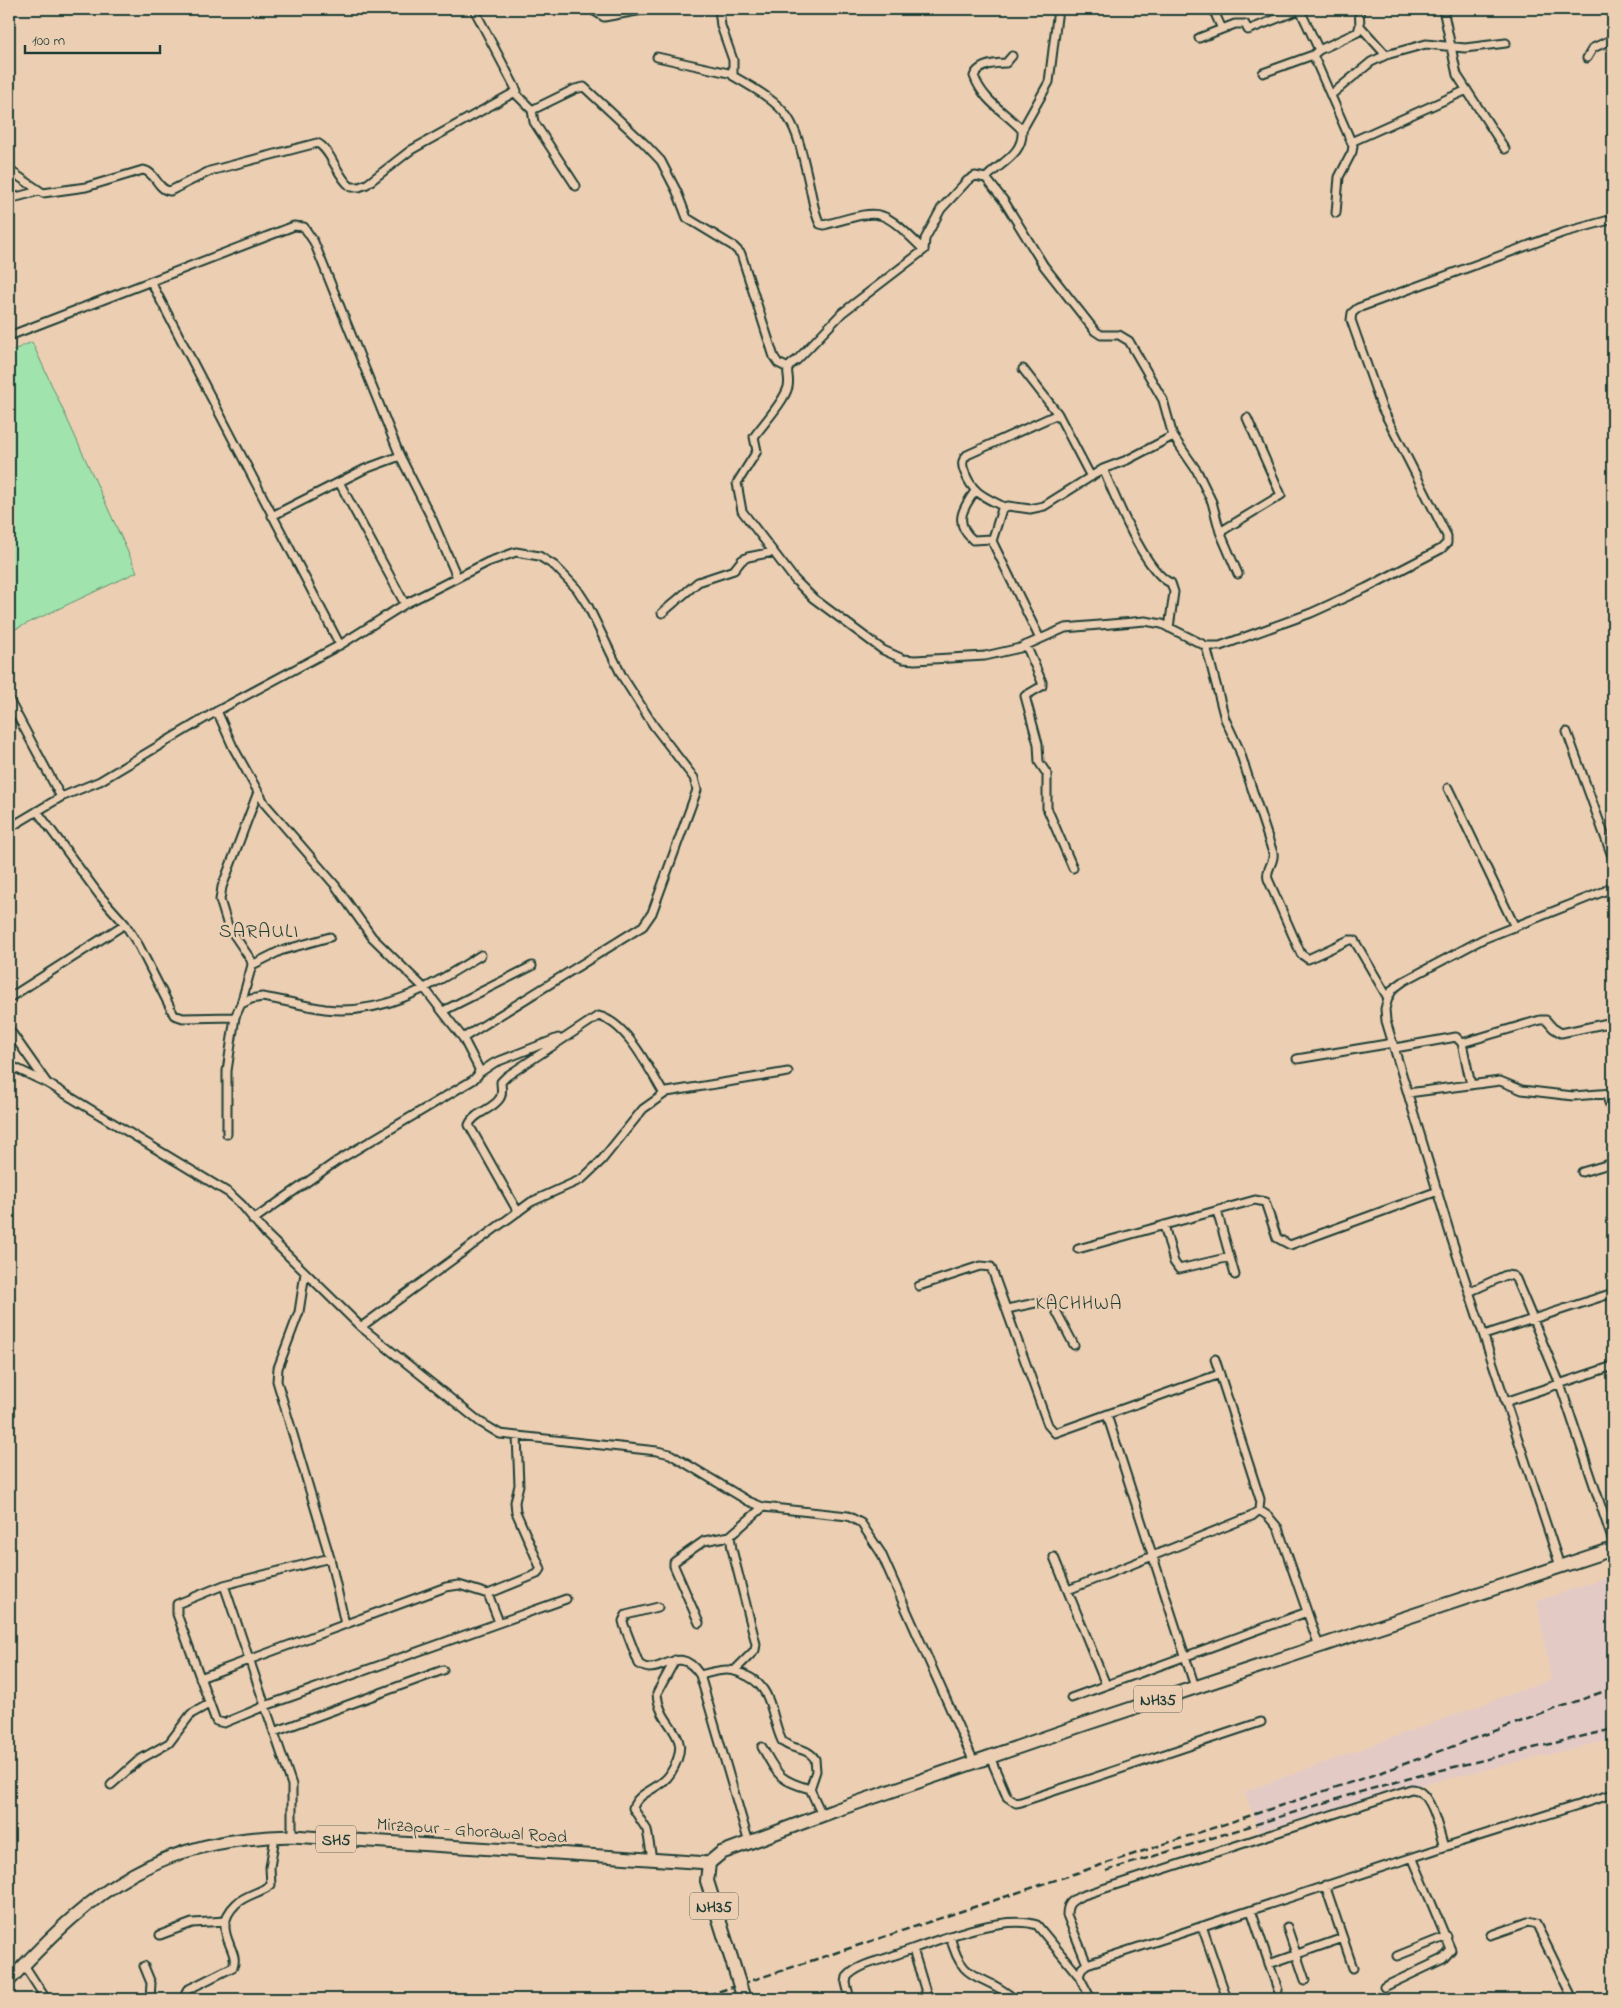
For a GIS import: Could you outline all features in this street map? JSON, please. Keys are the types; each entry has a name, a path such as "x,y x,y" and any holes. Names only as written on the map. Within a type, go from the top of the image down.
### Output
{"highway":[{"name":"NH35","path":"744,1999 707,1881 709,1863 721,1853 822,1815 974,1762 1613,1549"}],"main road":[{"name":"Mirzapur - Ghorawal Road","path":"9,1981 52,1936 114,1884 135,1871 188,1850 244,1838 292,1836 709,1863"}],"street":[{"path":"9,199 39,192 53,193 86,187 143,170 150,173 163,189 170,191 210,171 317,143 324,148 343,181 351,187 359,187 424,142 515,93 517,87 474,9"},
{"path":"590,9 604,18 648,9"},
{"path":"719,9 721,26 733,60 734,74"},
{"path":"1022,130 1049,82 1058,9"},
{"path":"1213,9 1222,29"},
{"path":"1263,73 1316,52 1358,32 1360,26 1359,9"},
{"path":"1443,9 1454,70 1505,149"},
{"path":"1608,9 1613,16"},
{"path":"1199,38 1237,24 1245,24 1248,30 1292,10 1300,10 1351,142 1352,152 1339,177 1336,213"},
{"path":"1360,26 1386,55"},
{"path":"1587,58 1593,48 1613,39"},
{"path":"1332,94 1371,62 1386,55 1426,44 1472,48 1506,42"},
{"path":"986,178 999,164 1015,155 1023,138 1022,130 1006,112 993,105 974,76 980,69 994,63 1006,63 1012,56"},
{"path":"657,57 734,74 776,102 792,122 798,137 820,224 824,225 866,214 882,215 895,222 924,250"},
{"path":"532,110 575,88 584,87 650,148 669,175 687,218 734,246 741,254 774,357 779,364 788,368"},
{"path":"1351,142 1466,90"},
{"path":"515,93 532,110 534,122 576,186"},
{"path":"9,170 39,192"},
{"path":"1238,574 1220,532 1212,502 1197,471 1173,436 1163,400 1129,341 1119,335 1105,336 1096,331 1044,266 1004,201 986,178 975,176 941,210 925,239 924,250 842,313 788,368 787,389 754,437 757,451 737,483 742,511 806,591 883,650 894,656 915,660 985,656 1026,645 1072,627 1145,621 1169,628 1206,646 1226,644 1311,613 1374,584 1441,549 1447,543 1447,536 1382,408 1351,320 1350,315 1354,310 1562,232 1613,219"},
{"path":"9,336 294,226 304,227 314,242 400,456 432,518 457,577"},
{"path":"151,282 340,645"},
{"path":"1023,369 1058,414 1091,477"},
{"path":"1058,414 965,457 962,466 970,486 975,491 1004,507 1030,509 1044,506 1103,469 1126,460 1173,436"},
{"path":"1220,532 1281,496 1247,418"},
{"path":"272,516 365,469 400,456"},
{"path":"1103,469 1135,540 1164,580 1172,583 1174,592 1169,628"},
{"path":"339,482 405,604"},
{"path":"975,491 962,510 963,523 973,540 992,539"},
{"path":"1004,507 992,539 1040,639"},
{"path":"9,828 61,798 100,781 217,712 340,645 405,604 457,577 499,557 516,552 539,556 555,566 569,579 582,597 622,676 654,726 694,778 698,787 652,913 643,926 463,1038"},
{"path":"662,613 698,582 734,570 742,560 748,557 773,552"},
{"path":"1026,645 1042,682 1042,686 1025,696 1038,744 1039,762 1046,774 1047,808 1073,868"},
{"path":"1206,646 1225,719 1239,749 1273,853 1273,860 1267,872 1268,879 1301,954 1308,960 1349,940 1354,940 1388,998"},
{"path":"9,700 61,798"},
{"path":"217,712 258,792 281,825 335,885 376,941 425,989 443,1011 463,1038 478,1066 479,1072"},
{"path":"1567,732 1613,859"},
{"path":"1448,788 1515,927"},
{"path":"228,1134 227,1071 235,1017 241,1004 252,965 251,960 228,926 220,900 222,887 258,792"},
{"path":"37,811 139,946 174,1015 183,1018 235,1017"},
{"path":"1560,1566 1469,1292 1408,1093 1385,1010 1388,998 1394,989 1404,981 1459,950 1605,891 1613,885"},
{"path":"9,998 124,924"},
{"path":"252,965 288,948 330,937"},
{"path":"241,1004 251,999 262,997 325,1009 354,1009 389,1004 425,989 481,955"},
{"path":"443,1011 532,966"},
{"path":"518,1212 470,1128 470,1123 498,1100 501,1095 501,1082 507,1076 596,1016 606,1019 631,1042 664,1094"},
{"path":"1462,1043 1540,1020 1546,1020 1552,1028 1561,1032 1613,1021 1613,1044"},
{"path":"9,1029 47,1083"},
{"path":"253,1220 336,1161 473,1080 479,1072 494,1063 572,1032"},
{"path":"1297,1059 1456,1037 1462,1043 1471,1085"},
{"path":"9,1065 47,1083 233,1197 305,1273 362,1327 480,1422 500,1434 657,1450 670,1454 748,1501 763,1507 848,1516 861,1523 871,1535 974,1762"},
{"path":"362,1327 531,1202 571,1185 587,1175 643,1109 664,1094 676,1090 788,1072"},
{"path":"1408,1093 1500,1081 1529,1091 1581,1097 1610,1093 1613,1114"},
{"path":"1582,1172 1613,1163"},
{"path":"1078,1249 1217,1210 1261,1200 1268,1209 1277,1238 1290,1245 1438,1191"},
{"path":"1217,1210 1235,1275"},
{"path":"1164,1225 1174,1262 1178,1269 1230,1257"},
{"path":"919,1286 986,1265 991,1267 1051,1430 1055,1433 1220,1374"},
{"path":"305,1273 299,1312 278,1368 277,1382 330,1558 345,1624"},
{"path":"1469,1292 1506,1275 1513,1276 1560,1384 1613,1542"},
{"path":"1484,1336 1613,1293"},
{"path":"1007,1309 1040,1302 1053,1305 1074,1345"},
{"path":"1068,1590 1252,1516 1259,1510 1260,1499 1215,1359"},
{"path":"1506,1402 1613,1366"},
{"path":"1107,1415 1195,1687"},
{"path":"200,1678 446,1587 459,1584 488,1594 538,1574 542,1569 516,1512 515,1502 519,1485 517,1436"},
{"path":"735,1670 755,1650 756,1644 730,1536 733,1531 763,1507"},
{"path":"1259,1510 1268,1516 1278,1528 1319,1646"},
{"path":"699,1623 674,1566 674,1562 704,1541 730,1536"},
{"path":"1054,1557 1106,1685"},
{"path":"330,1558 224,1585 177,1604 177,1614 214,1718 219,1723 566,1599"},
{"path":"224,1585 292,1785 292,1836"},
{"path":"488,1594 498,1622"},
{"path":"658,1606 626,1615 622,1621 639,1664 644,1668 675,1660 686,1660 700,1675 749,1843"},
{"path":"1071,1698 1306,1612"},
{"path":"652,1859 647,1830 634,1808 638,1798 669,1776 681,1753 679,1742 660,1706 657,1693 675,1660"},
{"path":"274,1732 444,1670"},
{"path":"700,1675 735,1670 756,1680 764,1689 782,1741 786,1745 805,1749 815,1758 816,1771 810,1789 822,1815"},
{"path":"111,1785 139,1760 170,1743 191,1714 209,1704"},
{"path":"990,1757 1007,1796 1016,1803 1261,1722"},
{"path":"762,1747 783,1780 810,1789"},
{"path":"1087,1964 1067,1915 1067,1907 1071,1901 1091,1893 1417,1788 1426,1796 1444,1847"},
{"path":"1079,1976 1082,1968 1087,1964 1413,1859 1444,1847 1613,1794"},
{"path":"184,1999 187,1990 233,1967 234,1959 226,1939 226,1921 236,1904 271,1885 274,1837"},
{"path":"1384,1987 1448,1955 1451,1950 1447,1936 1413,1859"},
{"path":"1325,1886 1354,1968"},
{"path":"1251,1910 1278,1990"},
{"path":"160,1935 192,1923 226,1921"},
{"path":"1491,1935 1528,1922 1536,1924 1573,1999"},
{"path":"850,1999 846,1983 851,1972 950,1936 995,1925 1033,1924 1043,1929 1079,1976 1091,1999"},
{"path":"1202,1926 1227,1999"},
{"path":"1287,1926 1305,1980"},
{"path":"950,1936 955,1954 964,1969 1013,1999"},
{"path":"1397,1956 1447,1936"},
{"path":"1269,1964 1343,1938"},
{"path":"913,1949 928,1999"},
{"path":"24,1965 46,1999"},
{"path":"144,1966 151,1983 150,1999"}],"shaded area":[{"path":"1613,1575 1613,1739 1417,1786 1259,1831 1244,1792 1551,1679 1537,1601"}],"green space":[{"path":"32,342 137,572 9,632 9,352"}],"railway":[{"path":"696,1999 1385,1771 1613,1688"},
{"path":"1106,1871 1353,1794 1425,1774 1613,1729"}],"district":[{"name":"SARAULI","path":"259,930"},
{"name":"KACHHWA","path":"1079,1302"}]}
